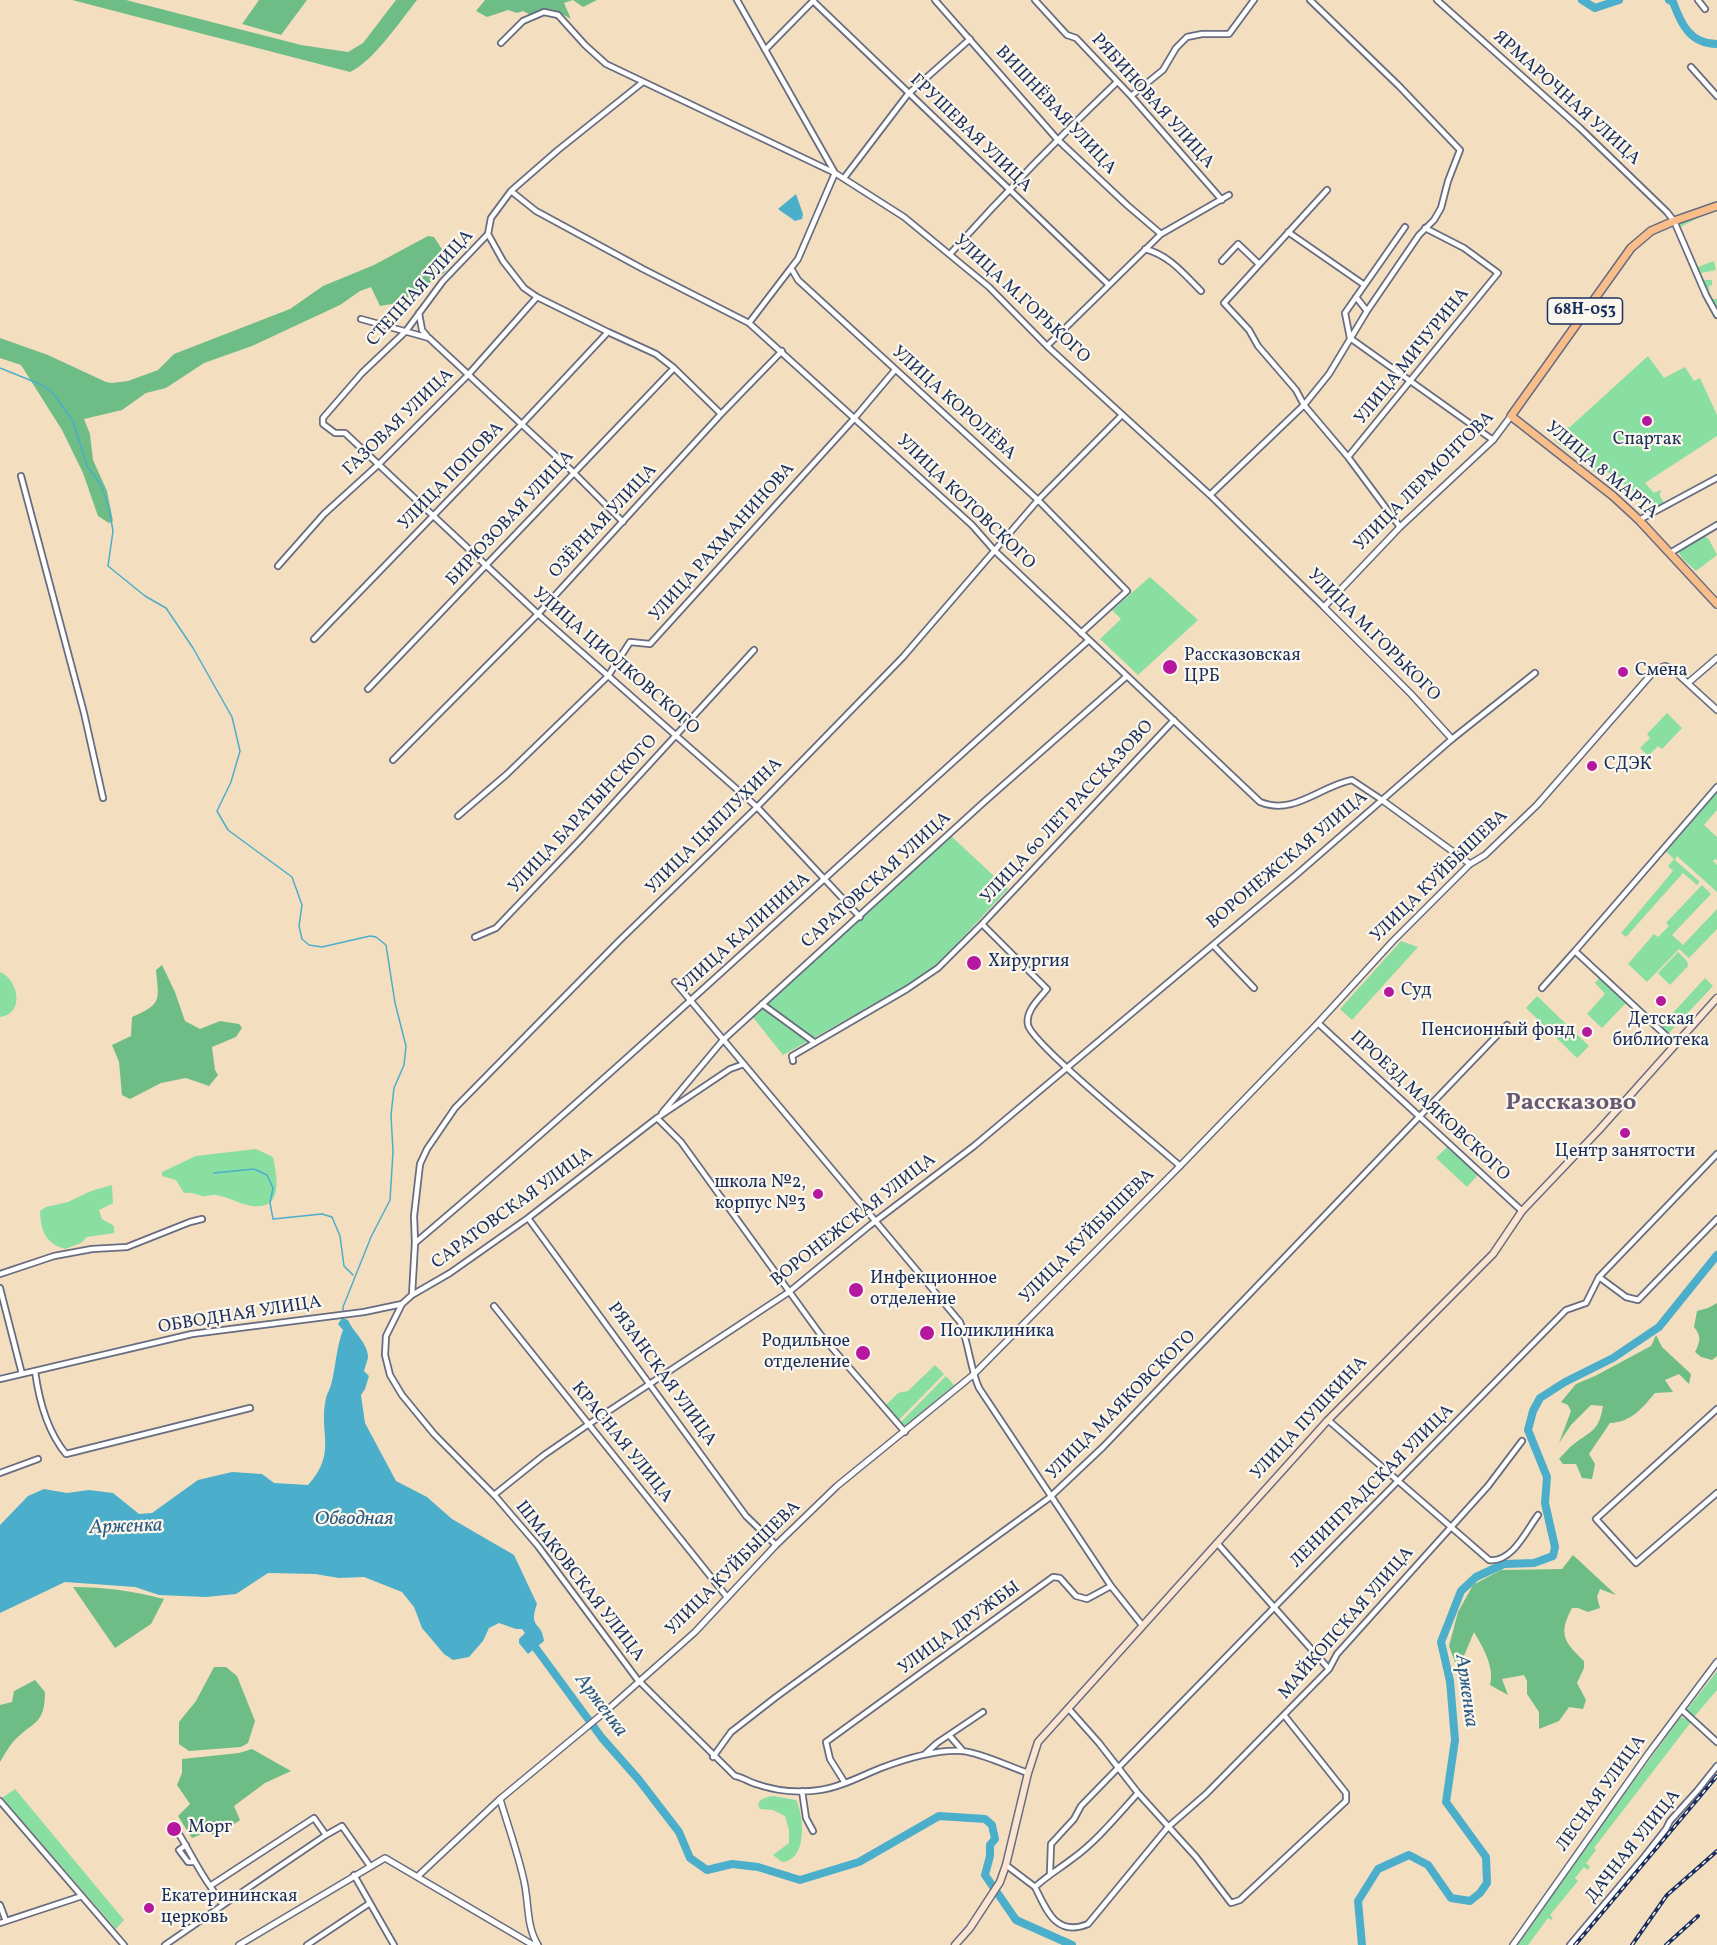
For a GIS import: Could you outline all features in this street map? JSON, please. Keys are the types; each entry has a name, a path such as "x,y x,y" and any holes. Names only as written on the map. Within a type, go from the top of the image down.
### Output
{"main road":[{"name":"УЛИЦА ЛЕРМОНТОВА","path":"1511,416 1632,248 1651,231 1674,220 1717,206"},
{"name":"УЛИЦА 8 МАРТА","path":"1511,416 1603,488 1639,520 1717,604"},
{"name":"УЛИЦА ПУШКИНА","path":"960,1944 1000,1882 1038,1742 1328,1420 1493,1254 1522,1211 1599,1130 1717,998"}],"street":[{"path":"737,0 835,173 827,186 798,259 749,322"},
{"name":"ВИШНЁВАЯ УЛИЦА","path":"935,0 1057,139 1161,234"},
{"name":"РЯБИНОВАЯ УЛИЦА","path":"1035,0 1067,35 1076,38 1131,96 1222,200"},
{"path":"1131,96 1163,70 1176,48 1187,37 1202,34 1229,34 1254,0"},
{"path":"1210,495 1304,405 1329,374 1367,311 1425,228 1434,220 1460,150 1399,86 1310,0"},
{"name":"ЯРМАРОЧНАЯ УЛИЦА","path":"1437,0 1580,128 1674,220 1717,315"},
{"path":"1698,0 1706,9"},
{"path":"765,50 813,1"},
{"name":"ГРУШЕВАЯ УЛИЦА","path":"813,1 1109,285"},
{"name":"УЛИЦА М.ГОРЬКОГО","path":"501,43 523,21 544,12 558,15 606,64 835,173 904,217 989,287 1047,346 1210,495 1411,694 1452,740"},
{"path":"844,178 908,94 970,39"},
{"path":"1691,67 1717,96"},
{"name":"СТЕПНАЯ УЛИЦА","path":"323,418 362,373 406,331 443,281 488,234 490,218 511,191 643,82"},
{"path":"950,254 1057,139 1117,82"},
{"path":"1327,190 1224,303 1249,330 1258,346 1296,390 1304,405 1348,458 1400,527"},
{"name":"УЛИЦА КОТОВСКОГО","path":"511,191 536,211 643,269 749,322 972,525 994,550 1251,795 1275,807 1295,804 1352,780 1382,801"},
{"path":"1047,346 1144,248 1161,234 1229,195"},
{"path":"1405,227 1345,314 1350,338 1412,380 1492,440"},
{"name":"УЛИЦА МИЧУРИНА","path":"1348,458 1498,273 1464,248 1425,228"},
{"path":"1288,232 1363,285"},
{"path":"488,234 503,261 524,288 537,297 656,354 674,368 721,414"},
{"path":"1222,261 1238,244 1259,264"},
{"path":"1144,248 1157,251 1171,261 1201,291"},
{"name":"УЛИЦА КОРОЛЁВА","path":"791,268 798,280 1038,500 1127,591 1081,633"},
{"name":"ГАЗОВАЯ УЛИЦА","path":"278,566 324,513 379,464 468,375 537,297"},
{"path":"1356,297 1367,311"},
{"path":"419,313 422,330 429,338 573,472 623,522"},
{"path":"361,319 429,338"},
{"name":"УЛИЦА ПОПОВА","path":"314,639 608,332"},
{"name":"ОЗЁРНАЯ УЛИЦА","path":"393,760 538,614 721,414 782,351"},
{"name":"БИРЮЗОВАЯ УЛИЦА","path":"368,689 674,368"},
{"name":"УЛИЦА РАХМАНИНОВА","path":"458,816 507,774 608,676 630,642 650,644 895,370"},
{"name":"УЛИЦА ЦЫПЛУХИНА","path":"412,1295 414,1216 420,1164 427,1149 455,1108 619,941 757,807 903,657 1038,500 1122,415"},
{"name":"УЛИЦА ЛЕРМОНТОВА","path":"1324,607 1400,527 1492,440 1511,416"},
{"name":"УЛИЦА ЦИОЛКОВСКОГО","path":"323,418 326,428 335,433 345,433 538,614 757,807 860,917"},
{"path":"21,476 84,713 103,798"},
{"path":"1639,520 1717,478"},
{"path":"1670,553 1717,525"},
{"name":"УЛИЦА КАЛИНИНА","path":"415,1243 549,1128 691,1001 1089,640"},
{"name":"УЛИЦА БАРАТЫНСКОГО","path":"475,937 496,928 754,650"},
{"path":"1717,658 1688,683 1717,710"},
{"name":"УЛИЦА КУЙБЫШЕВА","path":"418,1876 500,1799 606,1711 695,1632 776,1545 837,1486 973,1375 1180,1166 1318,1023 1393,941 1470,864 1485,855 1537,805 1655,670 1665,666 1671,668 1688,683"},
{"name":"ВОРОНЕЖСКАЯ УЛИЦА","path":"494,1495 544,1455 589,1424 789,1292 974,1146 1452,740 1535,674"},
{"name":"САРАТОВСКАЯ УЛИЦА","path":"657,1118 723,1040 984,802 1127,676"},
{"name":"УЛИЦА 60 ЛЕТ РАССКАЗОВО","path":"793,1060 792,1056 814,1042 921,981 938,968 1174,720"},
{"path":"1542,988 1717,787"},
{"name":"ВОРОНЕЖСКАЯ УЛИЦА","path":"1382,801 1470,864"},
{"name":"УЛИЦА 60 ЛЕТ РАССКАЗОВО","path":"982,924 1047,989 1029,1012 1028,1025 1034,1036 1067,1067"},
{"name":"ВОРОНЕЖСКАЯ УЛИЦА","path":"1213,945 1254,988"},
{"path":"1575,951 1675,1044"},
{"path":"675,982 960,1322 970,1350 973,1375 979,1388 1111,1586 1142,1625"},
{"path":"762,1004 814,1042"},
{"name":"ПРОЕЗД МАЯКОВСКОГО","path":"1318,1023 1522,1211"},
{"name":"УЛИЦА МАЯКОВСКОГО","path":"713,1757 731,1732 776,1696 1051,1497 1103,1447 1507,1024"},
{"name":"САРАТОВСКАЯ УЛИЦА","path":"412,1295 441,1279 528,1218 657,1118 730,1069 744,1064"},
{"path":"1067,1067 1180,1166"},
{"path":"657,1118 681,1142 820,1334 905,1432"},
{"name":"ЛЕНИНГРАДСКАЯ УЛИЦА","path":"1050,1873 1051,1844 1074,1819 1081,1806 1566,1310 1586,1303 1599,1277 1717,1154"},
{"name":"РЯЗАНСКАЯ УЛИЦА","path":"528,1218 746,1516 776,1545"},
{"path":"1599,1277 1626,1297 1638,1300 1717,1219"},
{"path":"0,1274 54,1256 92,1249 127,1247 190,1222 202,1220"},
{"path":"0,1288 22,1374"},
{"path":"402,1304 412,1295"},
{"name":"ОБВОДНАЯ УЛИЦА","path":"0,1379 192,1334 364,1312 402,1304"},
{"name":"ШМАКОВСКАЯ УЛИЦА","path":"402,1304 386,1336 385,1355 390,1375 402,1395 434,1434 494,1495 538,1546 639,1682 713,1757 735,1776 756,1784 788,1791 821,1790 884,1767 923,1756 963,1751 1028,1773"},
{"name":"КРАСНАЯ УЛИЦА","path":"494,1306 728,1597"},
{"path":"34,1371 39,1397 54,1440 66,1455 250,1408"},
{"path":"1717,1409 1596,1518 1636,1563 1717,1492"},
{"path":"1328,1420 1489,1560 1496,1561 1511,1552 1538,1515"},
{"name":"МАЙКОПСКАЯ УЛИЦА","path":"1035,1887 1046,1912 1063,1926 1076,1929 1088,1924 1168,1827 1206,1794 1329,1669 1337,1654 1488,1486 1522,1441"},
{"path":"0,1473 38,1459"},
{"path":"1216,1543 1329,1669"},
{"name":"УЛИЦА ДРУЖБЫ","path":"845,1783 830,1760 826,1742 1053,1577 1060,1578 1076,1596 1087,1599 1111,1586"},
{"name":"ЛЕСНАЯ УЛИЦА","path":"1514,1945 1622,1790 1717,1662"},
{"path":"1068,1708 1138,1793 1196,1857 1231,1903 1240,1900 1346,1801 1346,1793 1284,1714"},
{"path":"1682,1710 1717,1742"},
{"name":"ШМАКОВСКАЯ УЛИЦА","path":"923,1756 983,1712"},
{"path":"949,1735 963,1751"},
{"name":"ДАЧНАЯ УЛИЦА","path":"1570,1945 1717,1766"},
{"path":"802,1791 806,1818 813,1831"},
{"path":"1006,1865 1035,1887 1096,1839 1138,1793"},
{"path":"500,1799 518,1857 531,1928 538,1945"},
{"path":"0,1801 124,1945"},
{"path":"210,1886 314,1818 326,1835"},
{"path":"165,1945 342,1826 370,1866"},
{"path":"179,1834 193,1856 193,1862 223,1905"},
{"path":"239,1945 385,1858 533,1945"},
{"path":"354,1875 394,1945"},
{"path":"0,1923 82,1896"},
{"path":"307,1945 370,1903"},
{"path":"0,1905 6,1921"}],"green space":[{"path":"72,0 126,0 301,45 348,52 363,43 396,0 417,0 377,50 359,67 350,72"},
{"path":"259,0 307,0 281,35 242,24"},
{"path":"485,0 573,0 564,3 571,19 546,10 531,15 523,11 517,13 508,10 487,17 476,11"},
{"path":"573,0 597,0 583,7"},
{"path":"1712,211 1680,227 1698,267 1714,261 1716,270 1701,273 1704,280 1712,280 1712,285 1709,286 1710,297 1679,227 1681,223"},
{"path":"428,236 434,237 449,260 445,272 398,303 380,306 371,287 360,291 340,305 252,346 204,363 166,388 146,393 122,410 84,419 90,434 93,460 107,491 113,521 109,523 98,516 83,473 62,430 21,365 0,358 0,338 48,355 106,382 128,381 158,370 174,354 290,309 323,286 374,265"},
{"path":"1717,299 1717,311 1711,300"},
{"name":"Спартак","path":"1648,356 1664,378 1685,367 1694,381 1700,378 1717,415 1717,436 1645,483 1654,493 1660,490 1659,494 1665,505 1654,510 1649,508 1645,493 1639,496 1605,470 1600,476 1554,440 1564,428 1570,427"},
{"path":"1702,536 1708,538 1717,555 1696,571 1678,551"},
{"path":"1150,577 1198,620 1138,675 1100,639 1121,619 1112,610"},
{"path":"1667,713 1682,728 1662,749 1658,746 1648,756 1640,748 1650,738 1647,734"},
{"path":"1717,791 1717,810 1704,825 1717,837 1717,860 1713,861 1717,865 1717,892 1677,856 1675,860 1700,882 1697,885 1683,873 1626,937 1621,933 1673,871 1668,866 1674,859 1664,850"},
{"path":"951,836 1008,889 930,970 912,983 783,1055 752,1016"},
{"path":"1702,885 1711,894 1672,935 1683,945 1717,909 1717,929 1689,958 1679,949 1647,982 1628,964 1654,934 1658,937 1669,926 1666,923"},
{"path":"1401,941 1418,947 1352,1020 1340,1009"},
{"path":"1678,952 1687,961 1688,966 1670,985 1658,973"},
{"path":"162,965 185,1021 200,1029 220,1021 239,1024 242,1028 236,1037 212,1047 215,1070 218,1075 209,1086 186,1078 161,1083 130,1099 122,1095 119,1062 112,1045 131,1036 132,1017 154,1005 158,995 156,970"},
{"path":"0,972 12,982 16,1004 8,1015 0,1017"},
{"path":"1600,977 1627,1002 1602,1028 1587,1014 1605,994 1595,983"},
{"path":"1705,978 1713,986 1668,1034 1660,1027"},
{"path":"1537,996 1589,1046 1577,1058 1526,1008"},
{"path":"1447,1147 1478,1175 1467,1187 1436,1158"},
{"path":"256,1149 273,1157 277,1182 274,1198 262,1206 252,1206 216,1195 184,1193 176,1180 162,1176 162,1172 196,1156"},
{"path":"112,1185 113,1203 99,1210 102,1219 114,1226 114,1233 87,1237 81,1243 65,1249 49,1240 43,1230 40,1211"},
{"path":"1717,1303 1717,1356 1712,1360 1701,1357 1695,1352 1699,1340 1694,1327 1697,1311"},
{"path":"1656,1335 1662,1347 1691,1374 1689,1384 1679,1374 1665,1380 1673,1392 1655,1393 1641,1409 1630,1417 1610,1423 1589,1454 1595,1464 1592,1479 1582,1478 1576,1464 1563,1464 1559,1459 1594,1429 1603,1406 1591,1405 1571,1425 1559,1443 1571,1411 1568,1405 1561,1402 1576,1384 1651,1346"},
{"path":"935,1365 944,1374 899,1420 886,1405 898,1393 908,1391"},
{"path":"946,1376 954,1385 905,1426 901,1422"},
{"path":"1573,1555 1616,1595 1600,1589 1597,1597 1600,1608 1588,1612 1572,1608 1564,1631 1568,1643 1584,1661 1584,1668 1577,1683 1586,1700 1583,1709 1569,1707 1559,1721 1539,1729 1539,1712 1527,1694 1527,1681 1524,1675 1502,1679 1508,1695 1490,1685 1490,1665 1474,1632 1458,1670 1449,1646 1458,1612 1473,1585 1501,1570 1562,1569"},
{"path":"73,1587 119,1590 164,1599 151,1624 115,1648"},
{"path":"214,1667 226,1667 237,1676 255,1721 248,1743 241,1747 189,1751 179,1744 179,1722 196,1701"},
{"path":"1717,1671 1717,1690 1694,1717 1717,1740 1686,1711"},
{"path":"35,1680 45,1692 43,1711 36,1722 13,1742 0,1762 0,1705 12,1702 14,1691"},
{"path":"1681,1717 1691,1722 1594,1848 1596,1850 1586,1863 1590,1867 1588,1870 1584,1867 1575,1878 1578,1881 1550,1915 1553,1918 1551,1920 1548,1918 1528,1945 1518,1945 1589,1842"},
{"path":"252,1749 291,1771 265,1783 234,1806 240,1820 217,1836 207,1832 192,1838 178,1816 190,1804 177,1785 182,1773 182,1759 239,1753"},
{"path":"15,1789 124,1920 116,1929 2,1798"},
{"path":"773,1796 796,1800 801,1816 800,1846 796,1854 782,1862 773,1855 789,1843 789,1830 785,1816 773,1810 760,1809 758,1804 762,1799"}],"water":[{"path":"796,194 803,214 802,219 795,221 778,209"},
{"name":"Обводная","path":"342,1318 348,1320 367,1351 368,1358 364,1371 369,1376 361,1395 365,1423 396,1481 427,1497 452,1519 514,1555 537,1604 534,1618 544,1641 528,1654 519,1643 519,1639 525,1633 522,1629 499,1623 489,1628 483,1641 469,1657 453,1660 444,1654 422,1628 414,1607 402,1592 364,1577 339,1578 315,1574 268,1573 236,1594 206,1597 159,1595 135,1587 65,1582 0,1613 0,1525 28,1496 44,1489 67,1493 89,1490 113,1493 139,1514 152,1513 198,1480 232,1472 262,1474 274,1483 308,1485 317,1473 325,1452 324,1410 343,1330 338,1324"}],"waterway":[{"path":"1582,0 1595,8 1619,0"},
{"path":"1669,0 1673,2 1679,18 1693,37 1700,41 1717,44"},
{"path":"0,368 42,385 52,392 73,421 87,466 101,485 109,508 113,531 108,566 145,596 166,608 193,648 232,717 240,751 231,782 217,811 228,830 292,877 302,905 299,926 302,939 309,945 322,947 370,936 376,937 386,945 395,1003 406,1046 404,1065 394,1088 391,1115 393,1152 390,1200 371,1237 343,1312"},
{"path":"214,1173 254,1169 267,1175 273,1188 270,1203 273,1219 322,1214 332,1217 340,1236 344,1266 353,1275"},
{"name":"Арженка","path":"1362,1945 1358,1901 1378,1869 1409,1855 1428,1865 1451,1898 1470,1901 1487,1883 1486,1857 1446,1802 1455,1740 1450,1681 1441,1642 1461,1591 1476,1577 1504,1564 1534,1563 1553,1556 1555,1547 1545,1503 1547,1477 1528,1430 1533,1411 1540,1398 1565,1382 1613,1358 1659,1327 1717,1255"},
{"name":"Арженка","path":"535,1647 602,1738 639,1780 679,1832 690,1858 707,1870 732,1864 758,1867 800,1880 859,1862 939,1816 985,1819 992,1825 995,1839 990,1845 990,1856 985,1875 1016,1920 1072,1945"}],"railway":[{"path":"1575,1945 1717,1776"},
{"path":"1632,1945 1667,1895 1717,1851"},
{"path":"1666,1945 1698,1916"}],"place":[{"name":"Спартак","path":"1647,421"},
{"name":"Рассказовская ЦРБ","path":"1170,667"},
{"name":"Смена","path":"1623,672"},
{"name":"СДЭК","path":"1592,766"},
{"name":"Хирургия","path":"974,963"},
{"name":"Суд","path":"1389,992"},
{"name":"Детская библиотека","path":"1661,1001"},
{"name":"Пенсионный фонд","path":"1587,1032"},
{"name":"Центр занятости","path":"1625,1133"},
{"name":"школа №2, корпус №3","path":"818,1194"},
{"name":"Инфекционное отделение","path":"856,1290"},
{"name":"Поликлиника","path":"927,1333"},
{"name":"Родильное отделение","path":"863,1353"},
{"name":"Морг","path":"174,1829"},
{"name":"Екатерининская церковь","path":"149,1908"}],"district":[{"name":"Рассказово","path":"1571,1105"}]}
